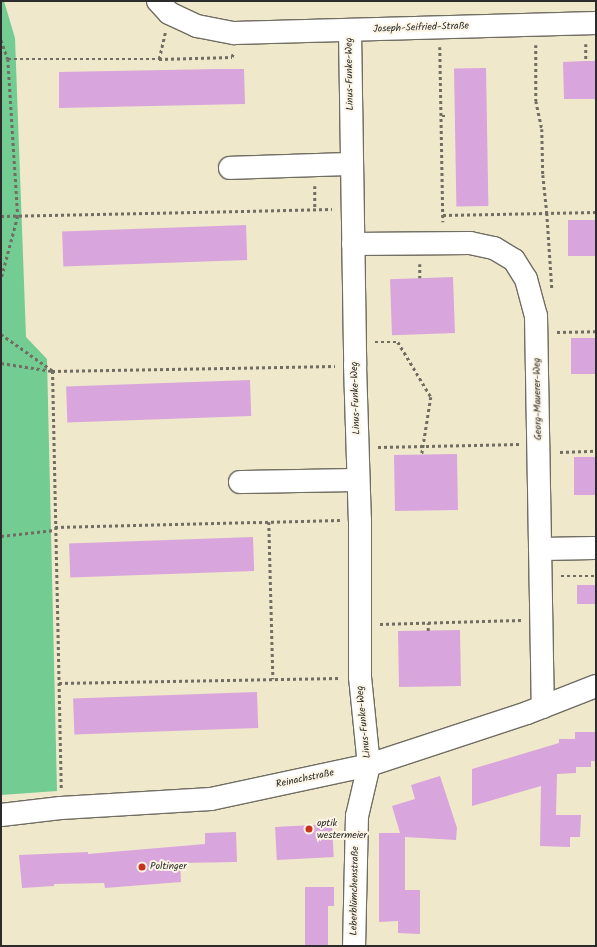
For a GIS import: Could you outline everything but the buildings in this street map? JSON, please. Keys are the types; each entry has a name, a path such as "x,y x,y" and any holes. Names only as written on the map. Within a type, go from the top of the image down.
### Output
{"street":[{"name":"Joseph-Seifried-Straße","path":"164,7 197,26 234,33 350,31 596,23"},
{"name":"Linus-Funke-Weg","path":"350,31 355,365 360,520 360,678 369,765"},
{"path":"230,168 352,164"},
{"name":"Georg-Mauerer-Weg","path":"353,244 470,243 494,248 514,260 526,279 536,316 537,332 543,707"},
{"path":"240,482 358,480"},
{"path":"540,550 596,548"},
{"name":"Reinachstraße","path":"1,815 61,808 211,798 369,765 543,707 596,686"},
{"name":"Leberblümchenstraße","path":"354,946 357,816 369,765"}],"path":[{"path":"159,59 164,7"},
{"path":"539,24 535,48 536,101 542,129 543,175 548,213 552,292"},
{"path":"440,27 444,243"},
{"path":"8,60 232,57 234,33"},
{"path":"1,40 8,60 18,216 1,280"},
{"path":"1,216 352,209"},
{"path":"443,215 548,213 592,214 596,212"},
{"path":"537,332 595,332"},
{"path":"1,334 53,371"},
{"path":"355,342 398,342 431,397 422,446 422,454"},
{"path":"1,364 53,371 355,365"},
{"path":"53,371 61,808"},
{"path":"357,447 422,446 539,448 596,451"},
{"path":"1,536 55,529 360,520"},
{"path":"269,522 273,679"},
{"path":"567,576 596,576"},
{"path":"360,624 542,619"},
{"path":"428,623 428,631"},
{"path":"59,683 360,678"}],"green space":[{"path":"1,1 4,1 15,38 26,337 47,359 57,791 1,795"}],"place":[{"name":"optik westermeier","path":"309,829"},
{"name":"Poltinger","path":"142,867"}]}
